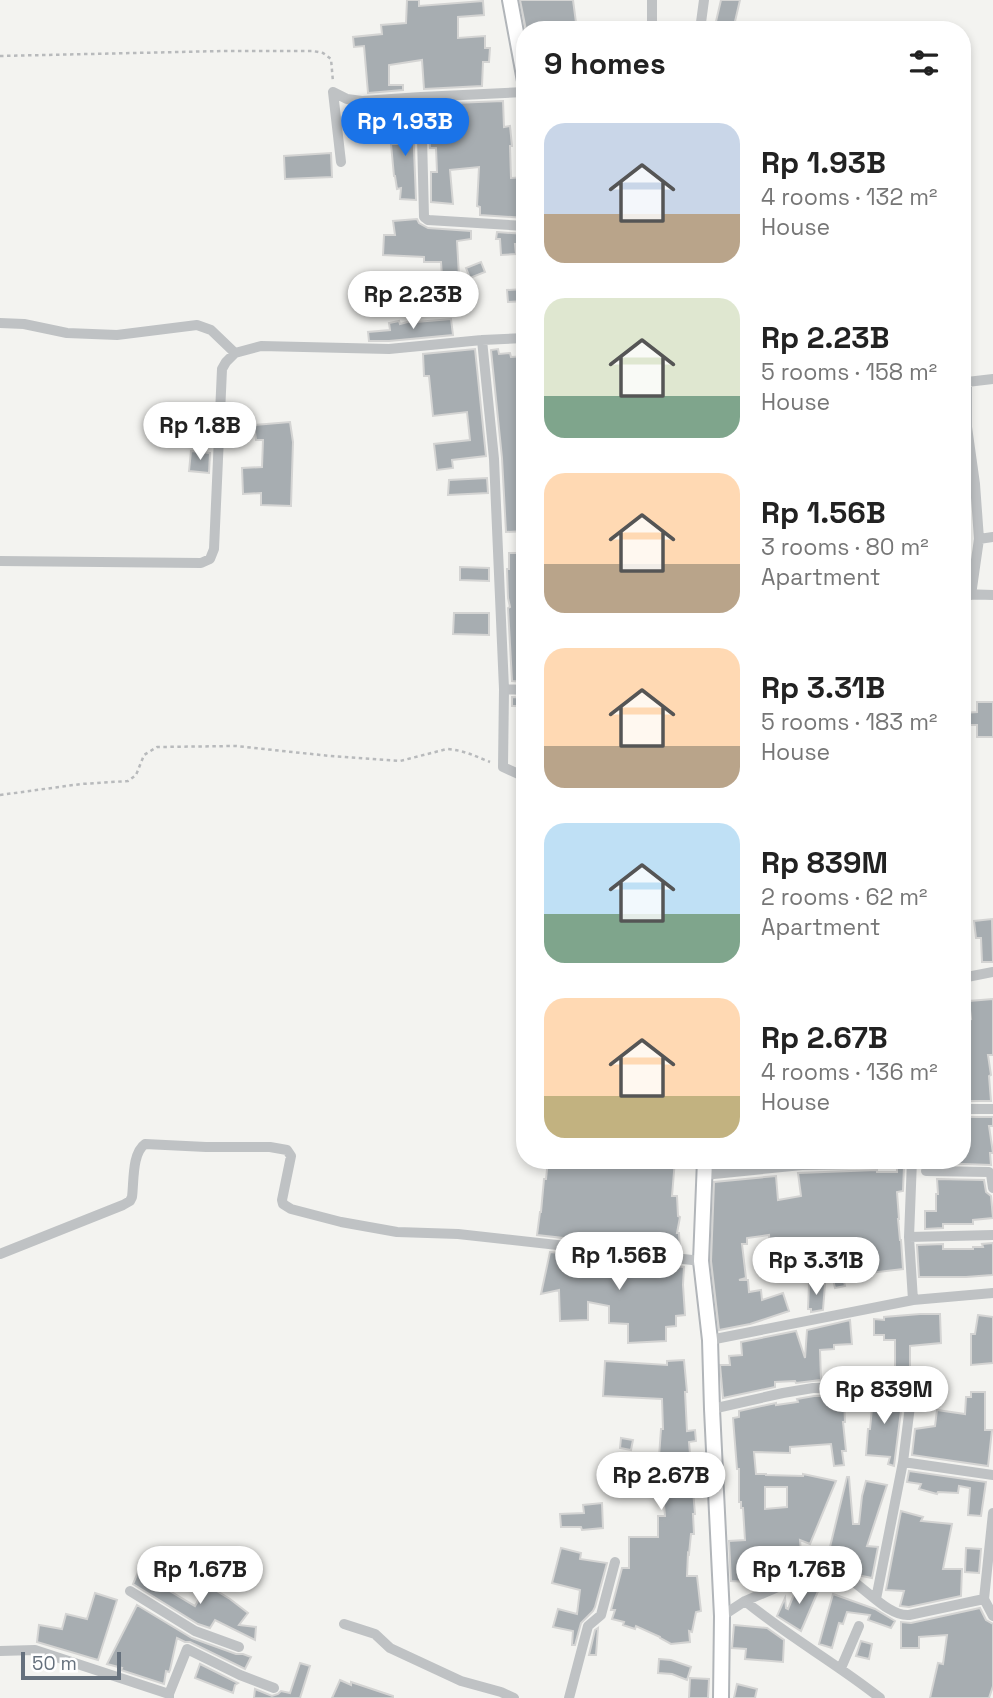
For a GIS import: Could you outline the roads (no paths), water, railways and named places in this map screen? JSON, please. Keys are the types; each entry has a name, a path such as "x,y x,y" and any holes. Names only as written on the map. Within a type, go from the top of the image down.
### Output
{"main road":[{"path":"510,0 516,32"},
{"path":"705,1169 702,1261 710,1340 722,1616 721,1698"}],"street":[{"path":"652,0 652,21"},
{"path":"701,21 704,0"},
{"path":"341,162 333,92 347,99 362,101 516,92"},
{"path":"421,97 424,217 428,220 516,225"},
{"path":"0,323 24,324 67,333 117,335 197,325 211,330 235,353"},
{"path":"0,561 201,563 210,559 214,550 222,369 235,353 261,346 389,349 516,338"},
{"path":"482,340 494,459 503,689 503,767 516,773"},
{"path":"971,381 993,379"},
{"path":"971,488 979,539 971,576"},
{"path":"979,539 993,537"},
{"path":"971,595 993,595"},
{"path":"503,689 516,690"},
{"path":"971,976 993,972"},
{"path":"971,1109 993,1109"},
{"path":"0,1254 130,1201 137,1153 145,1144 285,1149 291,1156 283,1204 291,1209 341,1222 397,1232 458,1234 702,1261"},
{"path":"912,1169 909,1237 913,1300"},
{"path":"926,1171 989,1172 993,1188"},
{"path":"909,1237 993,1235"},
{"path":"710,1340 913,1300 993,1293"},
{"path":"712,1409 813,1388 909,1387 913,1393 903,1462 876,1599"},
{"path":"903,1462 993,1475"},
{"path":"993,1513 984,1599 993,1616"},
{"path":"569,1698 588,1626 601,1615 615,1562"},
{"path":"722,1616 750,1599 817,1569 825,1568 858,1584 893,1612 904,1615 984,1599"},
{"path":"130,1591 195,1631 239,1647"},
{"path":"750,1599 762,1615 843,1663 877,1697"},
{"path":"344,1624 374,1634 390,1648 461,1681 514,1698"},
{"path":"843,1663 859,1626"},
{"path":"0,1651 42,1652 169,1696 195,1631"},
{"path":"187,1649 274,1688"}]}
